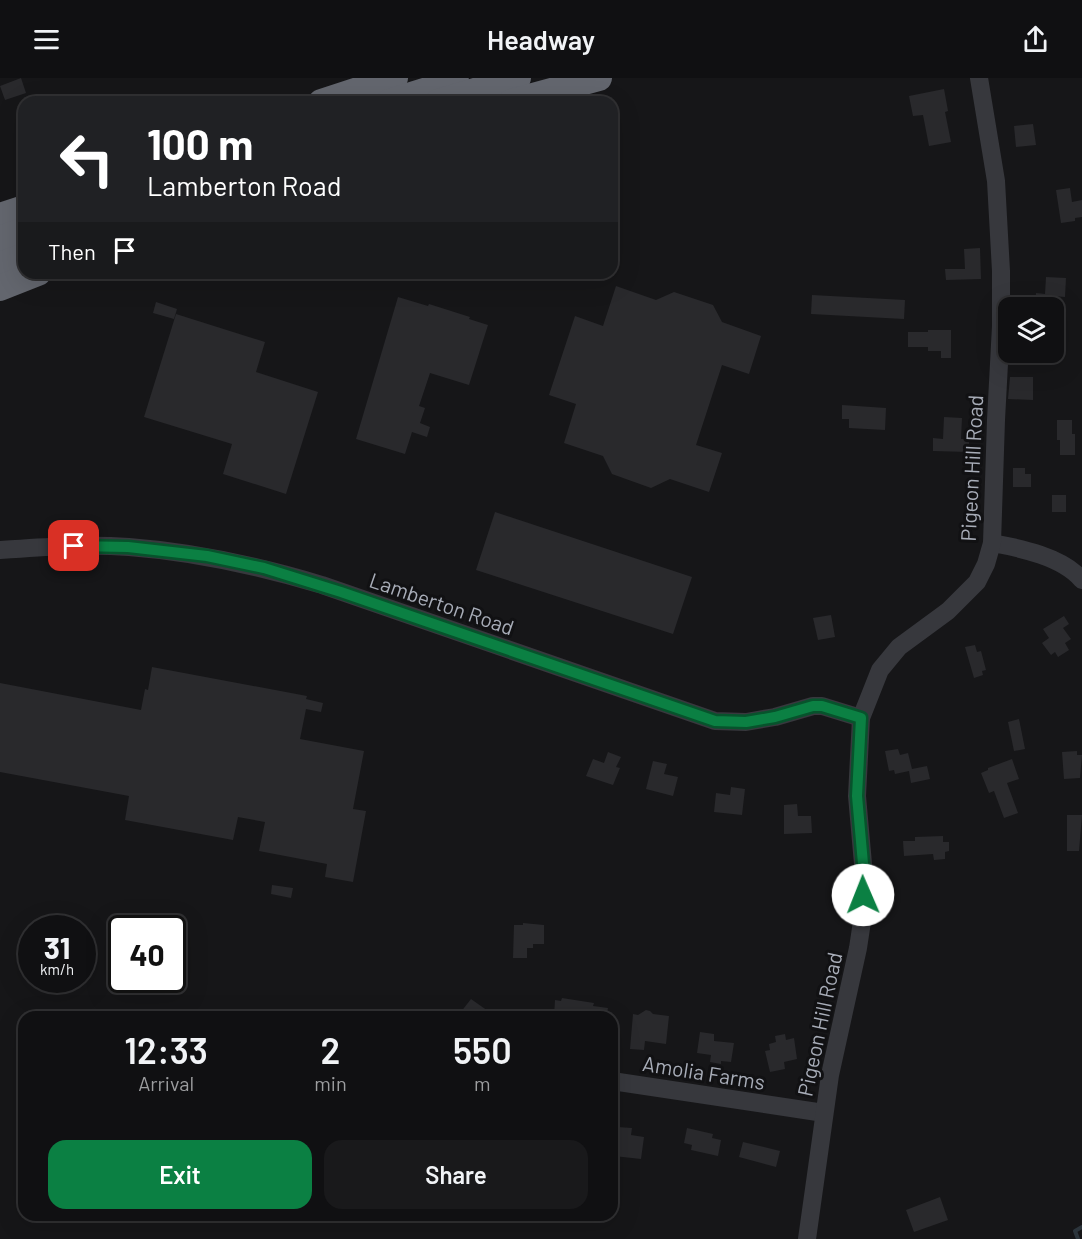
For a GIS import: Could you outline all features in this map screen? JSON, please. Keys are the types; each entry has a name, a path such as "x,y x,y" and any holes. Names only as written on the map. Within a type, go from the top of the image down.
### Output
{"highway":[{"path":"339,96 394,78"},
{"path":"409,96 468,78"},
{"path":"458,96 518,78"},
{"path":"533,96 599,78"},
{"path":"0,216 18,210"},
{"path":"0,239 18,232"},
{"path":"0,265 18,258"},
{"path":"0,288 23,279"}],"street":[{"name":"Pigeon Hill Road","path":"807,1239 830,1075 858,948 862,915 864,875 857,796 861,718 880,670 899,647 948,611 977,582 986,564 992,543 1001,326 1001,252 994,163 979,78"},
{"path":"992,543 1017,548 1062,564 1082,580"},
{"name":"Lamberton Road","path":"0,550 56,546 128,547 207,556 264,568 322,585 715,721 746,722 775,717 813,706 822,706 861,718"},
{"name":"Amolia Farms","path":"618,1082 824,1113"}],"building":[{"path":"21,78 26,93 5,100 0,86"},
{"path":"944,89 948,111 945,112 951,142 929,146 923,115 913,116 909,96"},
{"path":"1033,124 1036,145 1016,147 1014,126"},
{"path":"1070,188 1072,202 1082,200 1082,217 1075,218 1075,221 1061,223 1056,190"},
{"path":"980,248 981,279 946,280 945,269 965,269 964,249"},
{"path":"1046,277 1066,278 1065,297 1036,297 1036,293 1045,294"},
{"path":"616,286 656,300 674,292 713,305 722,322 761,336 749,374 722,365 696,445 722,453 709,492 670,479 651,488 612,474 603,456 564,443 576,404 549,395 575,316 603,326"},
{"path":"812,295 905,300 904,319 811,314"},
{"path":"398,297 428,306 429,304 488,325 469,385 430,373 419,406 425,408 420,423 430,427 427,437 412,432 405,454 356,439"},
{"path":"156,302 177,309 174,319 153,313"},
{"path":"176,314 265,342 256,372 318,392 286,494 223,474 232,444 144,417"},
{"path":"928,330 951,330 951,358 941,358 941,351 928,351 928,347 908,347 908,332 928,332"},
{"path":"1010,377 1033,377 1033,400 1008,399"},
{"path":"842,405 886,408 885,430 849,428 849,419 842,419"},
{"path":"944,417 962,418 961,439 969,439 969,452 933,451 933,438 943,439"},
{"path":"1057,420 1072,420 1075,455 1060,455"},
{"path":"1013,468 1025,468 1025,474 1031,474 1031,487 1013,487"},
{"path":"1052,495 1066,495 1066,512 1052,512"},
{"path":"495,512 692,577 673,634 476,570"},
{"path":"831,615 835,637 818,640 813,618"},
{"path":"1064,616 1069,624 1063,628 1071,639 1065,643 1069,650 1058,657 1055,652 1051,655 1042,643 1049,638 1043,629"},
{"path":"975,645 977,652 981,651 986,670 982,671 983,675 974,678 965,647"},
{"path":"152,667 307,696 306,699 323,703 321,712 306,709 300,739 364,751 353,809 366,811 353,882 325,877 327,864 259,851 265,822 238,817 233,840 125,820 129,796 0,772 0,683 141,710 145,689 148,690"},
{"path":"1019,719 1025,749 1014,751 1008,722"},
{"path":"898,749 900,755 908,753 912,769 927,766 930,779 911,783 909,771 895,774 894,770 889,771 885,751"},
{"path":"1077,751 1077,755 1082,755 1080,778 1064,779 1062,752"},
{"path":"608,752 621,757 616,767 620,768 613,785 586,776 593,759 604,763"},
{"path":"1012,759 1019,779 1007,783 1018,813 1004,818 994,791 989,793 981,773"},
{"path":"653,761 667,764 664,774 678,777 673,796 646,789"},
{"path":"731,787 745,789 742,815 714,812 716,793 730,795"},
{"path":"797,804 798,816 811,816 812,833 784,834 784,805"},
{"path":"1067,815 1082,815 1079,851 1067,851"},
{"path":"943,836 943,842 949,842 949,851 945,852 945,859 934,860 933,854 904,856 903,841 915,841 915,837"},
{"path":"272,885 293,888 291,898 271,894"},
{"path":"523,923 544,925 544,944 533,944 533,948 527,948 527,958 513,958 514,925 523,925"},
{"path":"562,998 594,1003 593,1006 608,1008 607,1011 554,1011 555,1000 561,1001"},
{"path":"471,999 488,1011 462,1011"},
{"path":"646,1010 653,1014 669,1016 666,1044 645,1041 644,1050 630,1049 633,1014 638,1015"},
{"path":"700,1032 714,1034 714,1041 734,1043 731,1062 721,1061 721,1064 710,1062 711,1055 697,1053"},
{"path":"785,1034 786,1040 794,1038 797,1059 784,1062 785,1069 770,1072 765,1051 770,1050 769,1044 776,1042 775,1036"},
{"path":"618,1127 632,1128 631,1135 644,1137 641,1159 618,1156"},
{"path":"687,1128 713,1134 712,1138 721,1140 718,1156 691,1150 692,1145 684,1143"},
{"path":"743,1142 780,1151 776,1167 739,1157"},
{"path":"940,1197 948,1220 914,1232 906,1210"}],"waterway":[{"path":"1078,1239 1075,1231 1082,1227"}],"route":[{"path":"74,546 128,547 207,556 264,568 322,585 715,721 746,722 775,717 813,706 822,706 861,718 857,796 864,875 863,895"}]}
